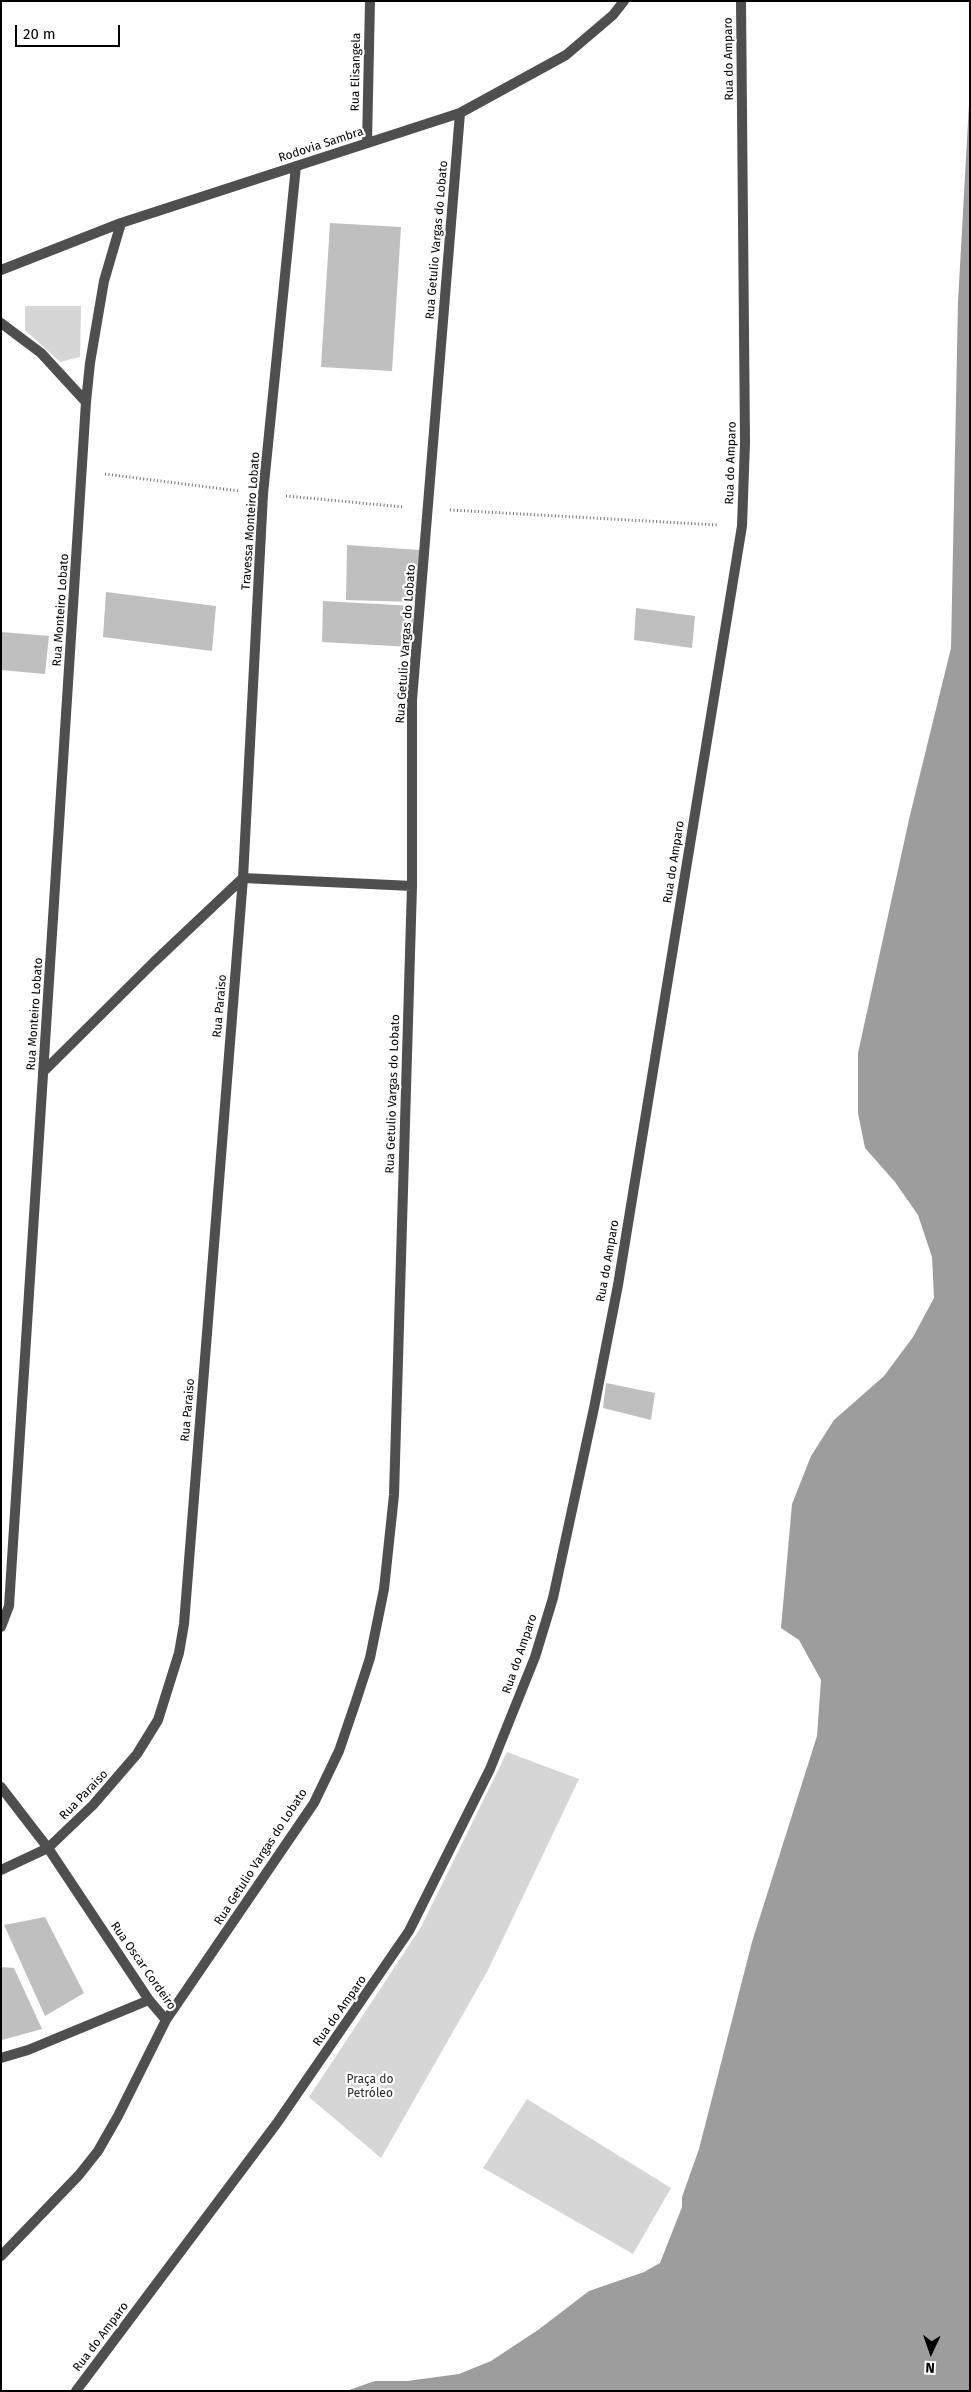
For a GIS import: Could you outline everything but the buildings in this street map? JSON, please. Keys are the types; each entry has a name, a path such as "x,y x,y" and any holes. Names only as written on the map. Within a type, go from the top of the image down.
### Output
{"street":[{"name":"Rua Elisangela","path":"367,143 370,1"},
{"name":"Rodovia Sambra","path":"1,270 121,223 460,113 566,55 613,15 624,1"},
{"name":"Rua do Amparo","path":"76,2391 277,2123 409,1931 490,1769 535,1657 553,1598 594,1408 618,1285 742,526 745,416 741,1"},
{"name":"Rua Getulio Vargas do Lobato","path":"166,2020 314,1803 339,1751 370,1658 384,1589 394,1495 412,886 412,700 460,113"},
{"name":"Travessa Monteiro Lobato","path":"243,878 264,494 296,166"},
{"name":"Rua Monteiro Lobato","path":"1,1626 9,1606 86,402 90,363 104,281 121,223"},
{"path":"1,323 41,353 86,402"},
{"path":"44,1071 154,962 243,878 412,886"},
{"name":"Rua Paraiso","path":"1,1870 48,1848 93,1805 137,1754 158,1720 179,1653 184,1614 243,878"},
{"name":"Rua Oscar Cordeiro","path":"1,1787 48,1848 149,2000 166,2020 102,2145 79,2175 1,2256"},
{"path":"1,2058 149,2000"}],"green space":[{"path":"25,306 81,306 80,357 60,362 25,330"},
{"name":"Praça do Petróleo","path":"507,1752 579,1779 487,1972 381,2158 309,2097 421,1927"},
{"path":"527,2099 671,2188 633,2254 483,2168"}],"shaded area":[{"path":"970,86 970,2391 346,2391 375,2381 407,2381 459,2374 491,2361 538,2330 589,2291 644,2272 660,2263 682,2207 682,2197 699,2149 752,1942 817,1736 821,1680 799,1640 781,1628 792,1504 811,1456 834,1420 884,1376 913,1337 934,1298 932,1257 918,1215 895,1182 865,1148 858,1113 858,1053 910,815 951,648 958,302"}]}
